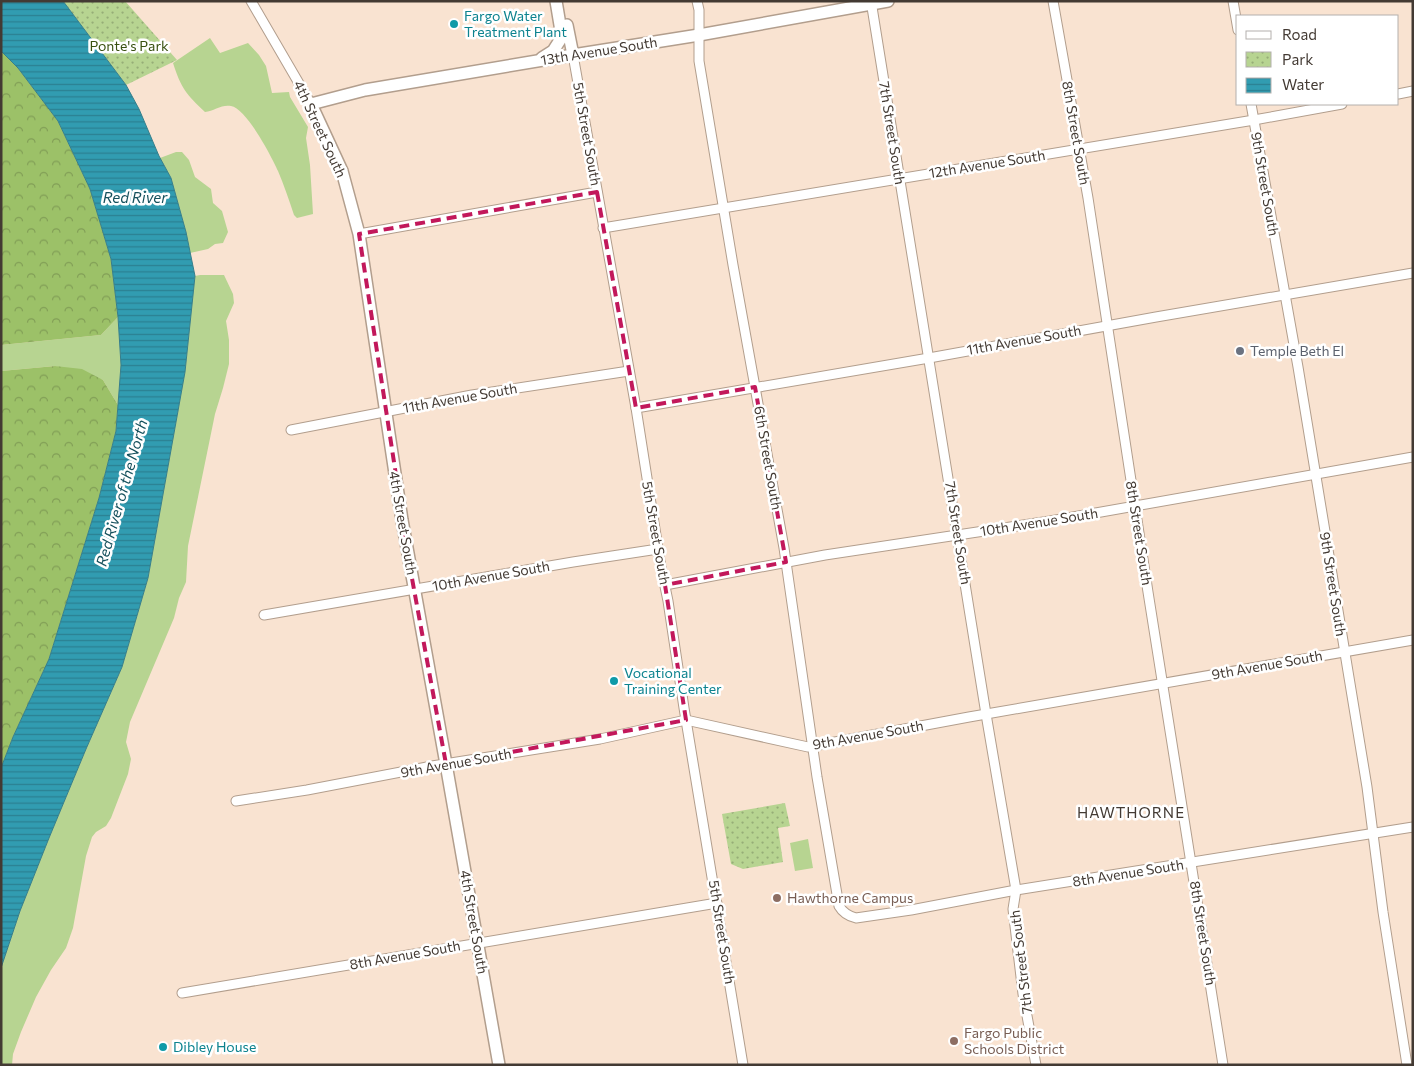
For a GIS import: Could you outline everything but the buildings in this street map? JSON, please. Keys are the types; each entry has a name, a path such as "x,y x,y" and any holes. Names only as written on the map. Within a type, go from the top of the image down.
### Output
{"street":[{"name":"4th Street South","path":"251,1 311,104 342,171 359,234 402,520 499,1065"},
{"path":"537,61 553,51 562,37 556,1"},
{"name":"5th Street South","path":"563,1 636,408 744,1065"},
{"name":"6th Street South","path":"697,1 699,60 786,562 812,746 839,906 845,914"},
{"name":"13th Avenue South","path":"311,104 364,90 699,35 888,1"},
{"name":"8th Street South","path":"1053,1 1079,149 1162,683 1224,1065"},
{"path":"1233,1 1236,18"},
{"name":"7th Street South","path":"871,3 1016,890 1013,909 1023,994 1036,1065"},
{"path":"1399,94 1413,91"},
{"name":"9th Street South","path":"1251,105 1285,295 1367,787 1407,1065"},
{"name":"12th Avenue South","path":"603,228 1336,105"},
{"path":"359,234 597,192"},
{"name":"11th Avenue South","path":"636,408 1413,273"},
{"name":"11th Avenue South","path":"291,430 472,394 629,371"},
{"name":"10th Avenue South","path":"665,584 824,555 1134,506 1413,457"},
{"name":"10th Avenue South","path":"264,615 658,549"},
{"name":"9th Avenue South","path":"236,801 600,738 686,720 808,747 1413,640"},
{"name":"8th Avenue South","path":"845,914 856,918 919,909 1016,890 1413,827"},
{"name":"8th Avenue South","path":"182,992 717,903"}],"highlighted area":[{"path":"597,192 636,408 755,387 786,562 665,585 686,720 446,764 411,573 359,234"}],"green space":[{"name":"Ponte's Park","path":"63,1 125,1 177,60 126,85"},
{"path":"210,38 220,53 248,43 266,66 272,93 289,92 290,97 308,127 306,138 310,165 313,214 297,218 294,215 275,164 258,134 244,115 231,106 205,112 182,85 173,63"},
{"path":"1,51 18,68 58,121 90,189 111,259 118,317 101,335 1,345"},
{"path":"176,152 182,152 189,160 195,177 211,189 213,203 222,211 228,232 223,243 190,253 171,178 160,158"},
{"path":"224,275 233,294 234,303 226,321 229,340 229,364 215,414 188,546 186,582 179,598 174,618 130,722 126,742 131,759 128,774 111,818 106,826 92,837 86,856 73,928 66,948 36,997 13,1054 12,1065 1,1065 1,968 20,911 49,838 122,667 148,578 185,372 195,276"},
{"path":"118,317 121,365 118,405 103,380 55,366 1,371 1,345 101,335"},
{"path":"55,366 82,369 103,380 118,405 116,431 99,498 49,659 13,737 1,768 1,371"},
{"path":"785,803 790,826 778,828 783,862 743,869 731,864 722,814"},
{"path":"808,839 813,868 795,871 790,843"}],"water":[{"name":"Red River","path":"1,1 63,1 126,85 171,178 186,232 195,276 185,372 148,578 122,667 49,838 20,911 1,968 1,768 13,737 49,659 99,498 116,431 121,365 118,317 111,259 90,189 58,121 18,68 1,51"}],"place":[{"name":"Fargo Water Treatment Plant","path":"454,24"},
{"name":"Temple Beth El","path":"1240,351"},
{"name":"Vocational Training Center","path":"614,681"},
{"name":"Hawthorne Campus","path":"777,898"},
{"name":"Fargo Public Schools District","path":"954,1041"},
{"name":"Dibley House","path":"163,1047"}],"district":[{"name":"HAWTHORNE","path":"1131,813"}],"water label":[{"name":"Red River of the North","path":"122,493"}]}
